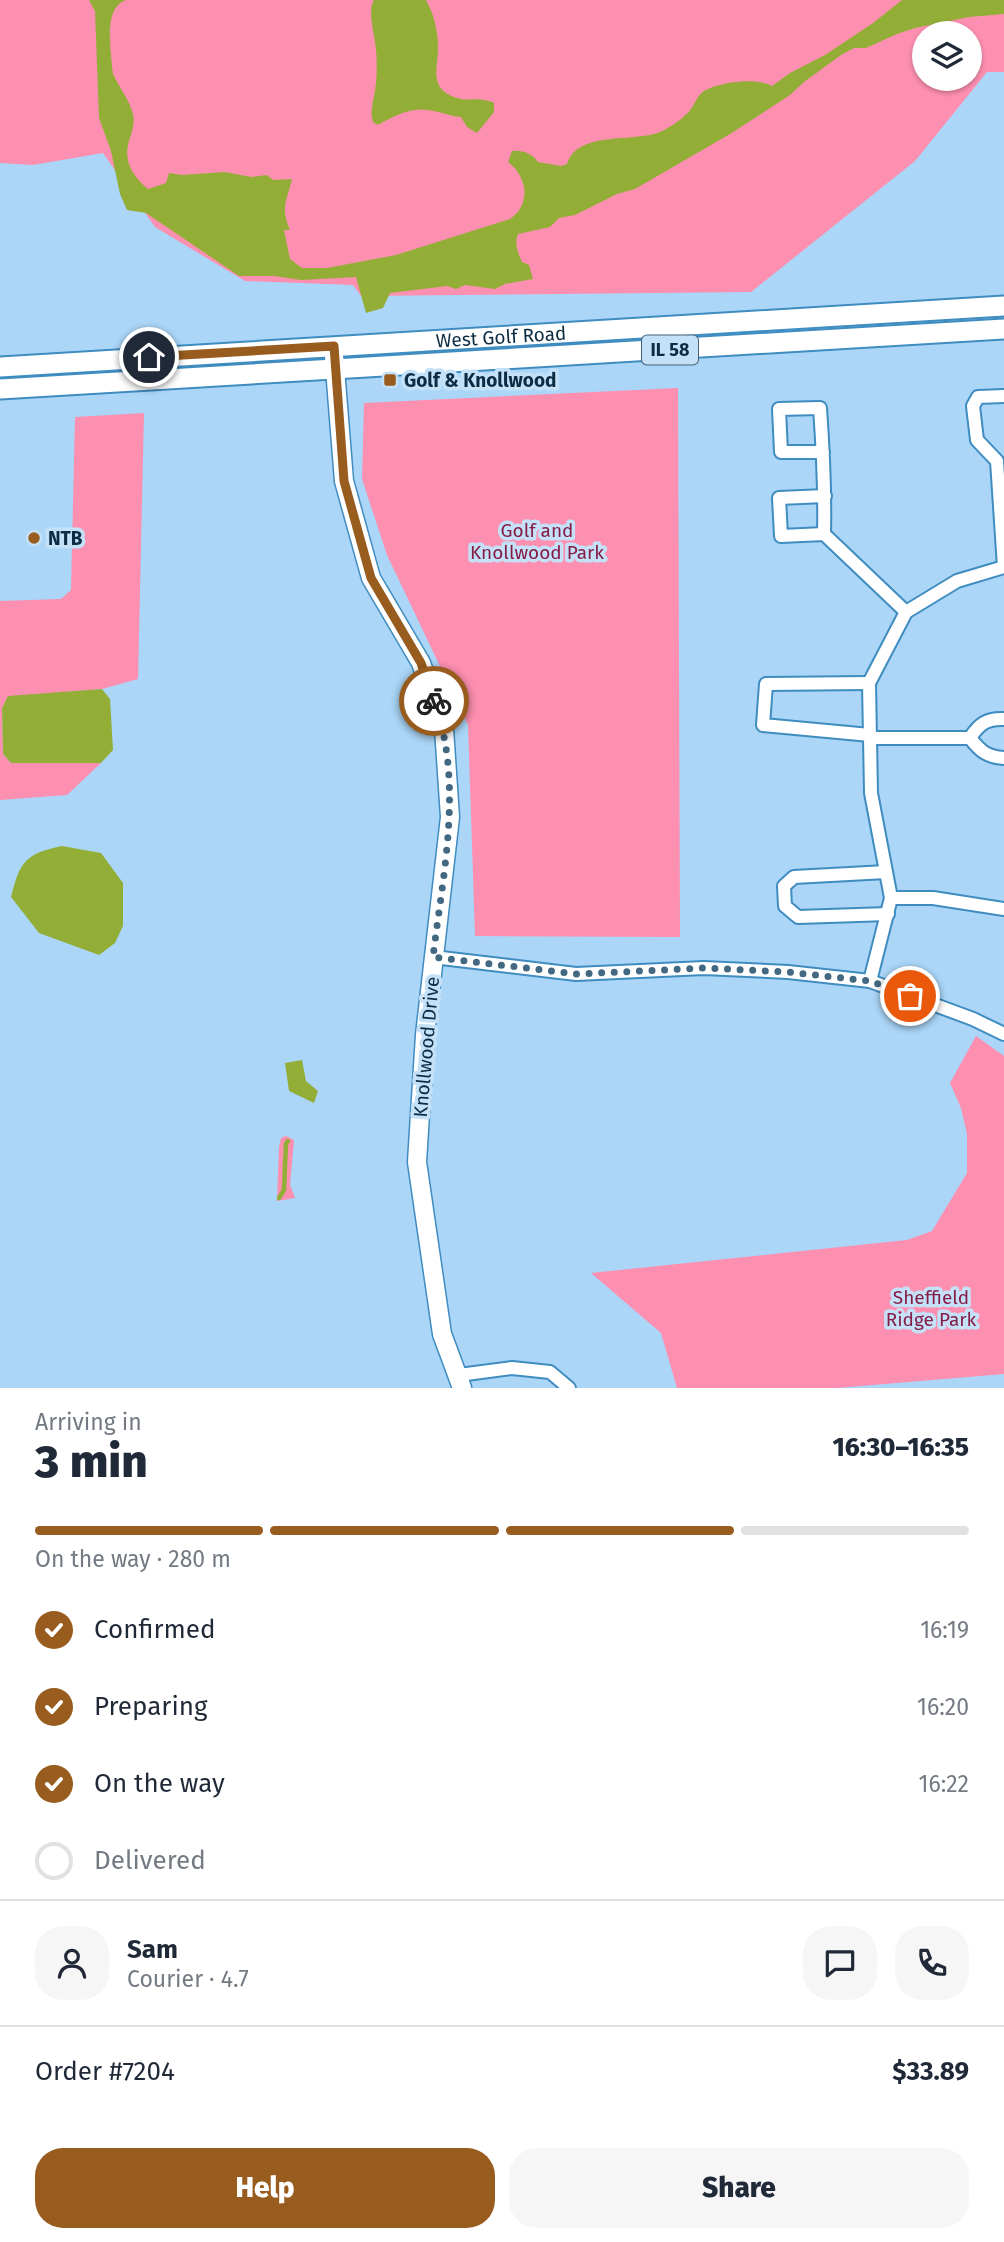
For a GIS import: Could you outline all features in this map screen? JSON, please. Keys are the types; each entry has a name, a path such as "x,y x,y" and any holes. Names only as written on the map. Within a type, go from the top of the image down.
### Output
{"main road":[{"name":"West Golf Road","path":"0,367 1004,306"},
{"name":"West Golf Road","path":"0,389 1004,329"}],"street":[{"name":"Knollwood Drive","path":"334,346 344,481 371,578 421,663 444,729 450,817 425,1035 417,1162 442,1335 460,1382"},
{"path":"870,981 891,898 871,793 869,683 906,612 957,581 1004,567 1000,457 976,440 973,406 978,397 1004,396"},
{"path":"823,452 781,452 779,410 820,408 823,452 825,496 824,534"},
{"path":"825,496 779,498 780,536 824,534 906,612"},
{"path":"869,683 766,684 763,725 870,736 970,738"},
{"path":"970,738 978,726 991,718 1004,719"},
{"path":"970,738 979,751 992,757 1004,758"},
{"path":"886,872 794,877 784,886 785,906 797,917 888,915"},
{"path":"891,898 933,898 1004,909"},
{"path":"433,957 576,974 705,968 788,972 870,981 973,1019 1004,1034"},
{"path":"460,1382 512,1368 550,1372 569,1388"}],"green space":[{"path":"0,0 1004,0 1004,72 987,72 982,78 982,21 912,21 912,91 972,91 915,161 751,292 361,296 353,285 245,281 155,227 103,153 33,165 0,163"},
{"name":"Golf and Knollwood Park","path":"678,388 680,937 475,936 468,725 387,555 362,479 364,403"},
{"path":"144,413 138,679 102,689 8,697 2,708 3,754 11,763 101,763 67,795 0,800 0,601 61,599 71,590 75,417"},
{"name":"Sheffield Ridge Park","path":"976,1036 1004,1056 1004,1374 837,1388 677,1388 661,1333 591,1273 907,1240 932,1231 967,1173 967,1134 961,1108 950,1083"},
{"path":"286,1136 294,1140 290,1185 295,1198 277,1201 279,1147 281,1138"}],"shaded area":[{"path":"89,0 126,0 119,4 111,20 111,50 113,74 133,114 127,156 138,179 148,189 166,183 169,173 182,175 224,172 252,177 267,175 273,180 292,179 285,210 290,230 284,230 290,259 302,268 327,268 396,255 510,219 517,213 524,199 520,175 508,162 512,151 526,153 538,162 561,166 567,164 573,153 582,146 608,139 660,132 685,116 704,91 738,82 757,82 772,86 790,73 825,55 902,0 1004,0 1004,14 949,21 912,21 912,29 866,48 854,48 804,82 790,95 730,134 635,189 617,194 575,215 559,218 550,227 518,234 518,252 522,262 529,265 533,279 505,284 495,289 465,285 456,289 447,286 390,293 383,308 366,313 356,277 301,280 274,276 239,276 146,213 127,210 99,118 95,11"},
{"path":"374,0 426,0 436,29 438,83 448,94 457,98 494,103 494,112 477,133 467,127 461,117 421,109 408,111 378,125 373,122 377,66 371,16"},
{"path":"102,689 110,699 113,750 101,763 11,763 3,754 2,708 8,696"},
{"path":"62,846 101,853 123,883 123,926 115,943 99,955 39,933 11,897 21,867 26,861 40,852"},
{"path":"302,1060 306,1081 318,1091 314,1103 289,1091 285,1063"}],"waterway":[{"path":"279,1198 284,1190 288,1141"}],"way so far":[{"path":"434,701 444,729 450,817 433,957 576,974 705,968 788,972 870,981 910,996"}],"place":[{"name":"Golf & Knollwood","path":"390,380"},
{"name":"NTB","path":"34,538"}],"route":[{"path":"149,357 334,346 344,481 371,578 421,663 434,701"}]}
